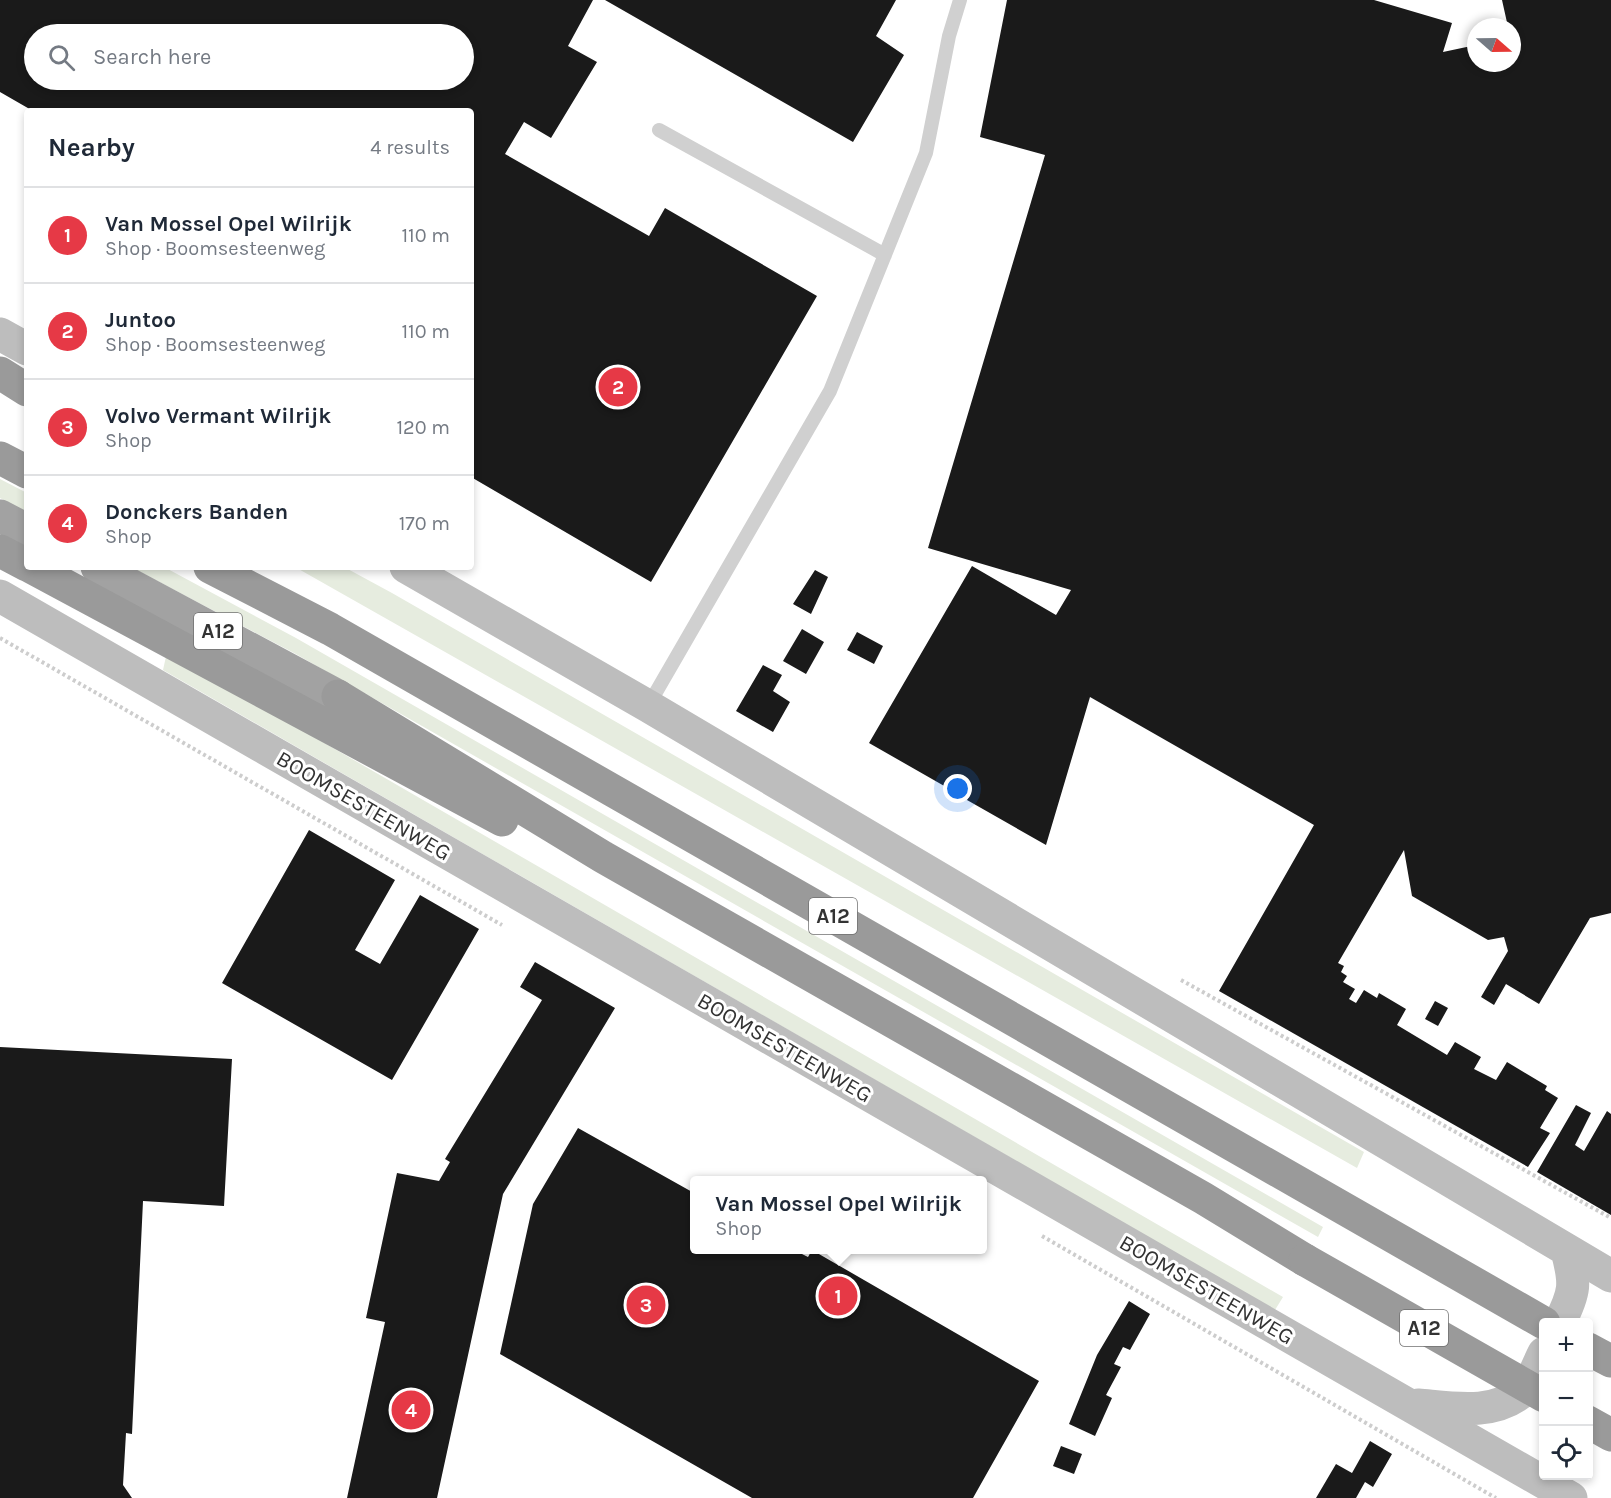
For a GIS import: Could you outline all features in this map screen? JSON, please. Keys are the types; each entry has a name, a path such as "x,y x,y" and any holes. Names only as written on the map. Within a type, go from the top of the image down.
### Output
{"highway":[{"path":"0,374 24,388"},
{"path":"0,458 24,470"},
{"path":"0,516 24,528"},
{"path":"0,551 24,563"},
{"path":"36,570 515,827 603,857"},
{"name":"A12","path":"103,570 338,696 603,857 1192,1192 1305,1260 1539,1393"},
{"name":"A12","path":"216,570 330,629 1539,1320"},
{"path":"266,570 330,629"},
{"path":"1593,1351 1611,1361"},
{"path":"1593,1425 1611,1435"}],"main road":[{"path":"0,334 24,347"},
{"path":"411,570 648,706 1611,1276"},
{"name":"BOOMSESTEENWEG","path":"0,596 1571,1498"},
{"path":"1562,1318 1574,1293 1575,1278 1567,1251"},
{"path":"1410,1405 1464,1408 1497,1406 1524,1390 1539,1362"}],"lane":[{"path":"648,706 830,392 926,153 950,36 960,0"},
{"path":"659,130 885,255"}],"path":[{"path":"0,638 508,929"},
{"path":"1172,975 1611,1218"},
{"path":"1033,1231 1496,1498"}],"shaded area":[{"path":"0,479 24,491 24,511 0,498"},
{"path":"137,570 170,570 296,638 1323,1227 1318,1237 294,653"},
{"path":"300,570 350,570 392,593 1364,1152 1357,1168"},
{"path":"167,652 1283,1297 1275,1310 163,670"}],"building":[{"path":"0,0 593,0 568,46 597,62 551,138 524,122 505,154 649,236 665,208 817,296 651,582 474,479 474,108 28,108 0,92"},
{"path":"605,0 896,0 876,36 904,55 853,142"},
{"path":"1007,0 1374,0 1452,23 1443,52 1467,47 1467,72 1521,72 1521,18 1506,18 1502,0 1611,0 1611,913 1590,918 1539,1004 1506,984 1494,1005 1481,997 1508,951 1504,937 1488,940 1412,896 1404,850 1338,963 1344,966 1341,972 1347,976 1343,982 1355,989 1349,999 1356,1003 1364,990 1377,998 1379,993 1406,1009 1397,1025 1447,1055 1455,1042 1481,1057 1474,1069 1496,1080 1507,1062 1547,1086 1545,1090 1558,1098 1540,1128 1550,1133 1528,1167 1219,991 1314,825 1090,697 1046,845 967,800 970,795 956,786 953,791 869,743 972,566 1056,615 1071,590 928,548 1045,155 980,137"},
{"path":"815,570 828,577 811,614 793,604"},
{"path":"802,629 824,642 806,674 783,661"},
{"path":"857,632 883,646 874,664 847,650"},
{"path":"763,665 782,675 773,691 790,702 773,732 736,711"},
{"path":"309,830 395,880 355,950 380,964 420,895 479,929 392,1080 222,983"},
{"path":"535,962 615,1008 503,1194 437,1498 347,1498 385,1322 366,1318 397,1173 439,1181 450,1162 445,1159 542,1000 520,987"},
{"path":"1435,1001 1448,1008 1438,1026 1425,1019"},
{"path":"0,1047 232,1059 224,1206 143,1201 132,1434 126,1433 123,1485 132,1498 0,1498"},
{"path":"1576,1105 1591,1113 1575,1145 1584,1151 1607,1111 1611,1114 1611,1215 1537,1172"},
{"path":"578,1128 690,1191 690,1254 802,1254 808,1257 810,1254 819,1254 1039,1381 973,1498 752,1498 500,1354 533,1204"},
{"path":"1129,1301 1150,1314 1130,1350 1123,1347 1114,1364 1121,1367 1106,1395 1112,1398 1095,1436 1069,1424 1097,1355"},
{"path":"1370,1441 1392,1454 1373,1487 1365,1482 1356,1498 1316,1498 1336,1464 1352,1473"},
{"path":"1061,1446 1082,1454 1074,1474 1053,1466"}],"place":[{"name":"Juntoo","path":"618,387"},
{"name":"Van Mossel Opel Wilrijk","path":"838,1296"},
{"name":"Volvo Vermant Wilrijk","path":"646,1305"},
{"name":"Donckers Banden","path":"411,1410"}]}
